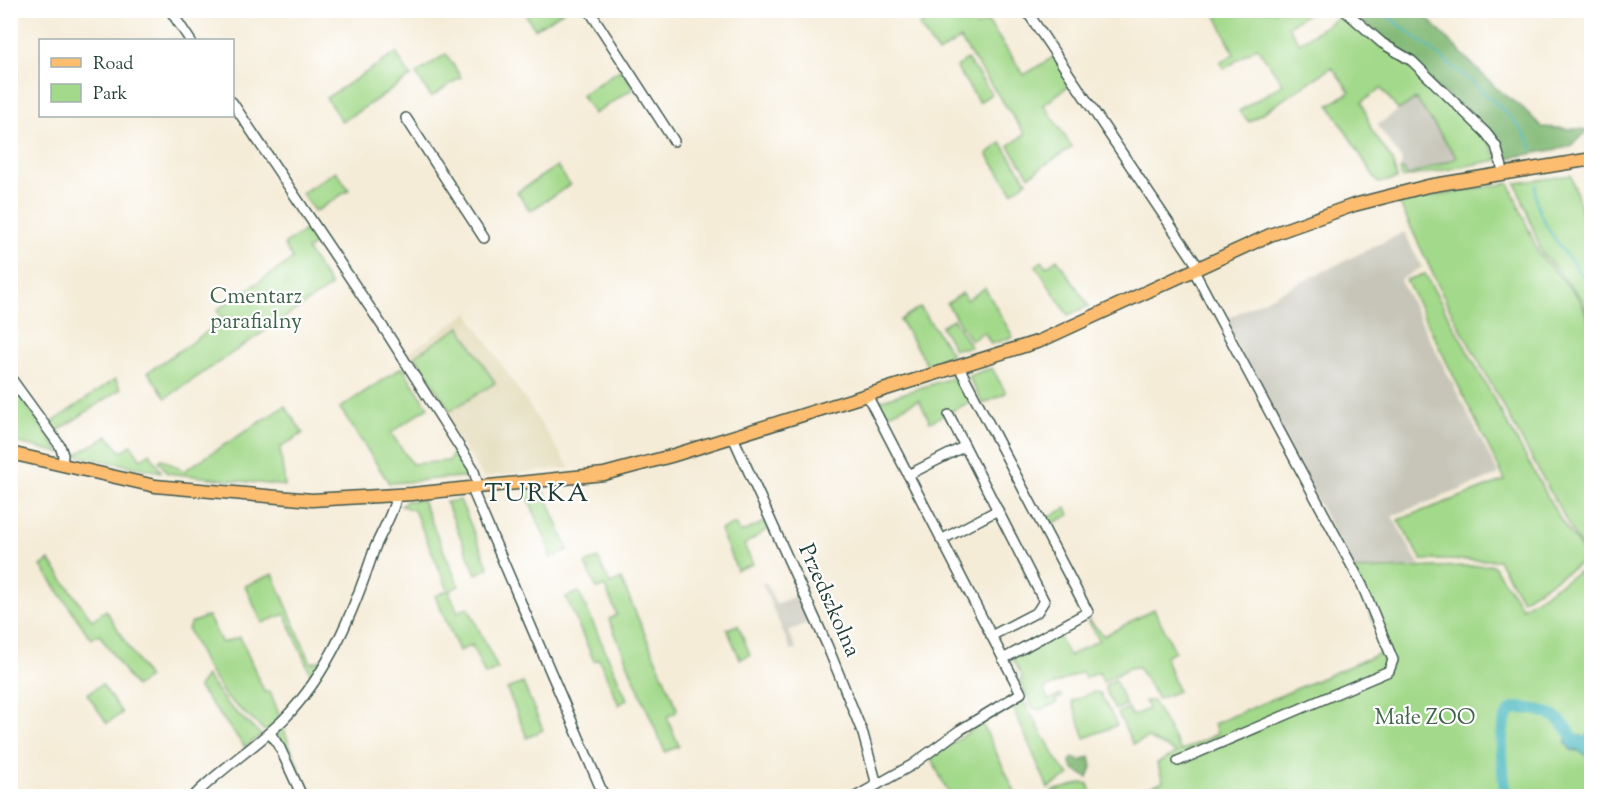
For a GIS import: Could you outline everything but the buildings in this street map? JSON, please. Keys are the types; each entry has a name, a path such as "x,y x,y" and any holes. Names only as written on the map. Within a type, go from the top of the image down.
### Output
{"main road":[{"path":"10,453 145,485 201,492 312,500 475,488 604,474 733,437 959,367 1071,328 1291,227 1354,205 1428,186 1592,159"}],"street":[{"path":"170,10 189,39"},
{"path":"589,10 674,141"},
{"path":"1026,10 1197,269 1362,585 1393,660 1389,671 1178,761"},
{"path":"1344,10 1382,43 1412,61 1486,132 1496,146 1504,174"},
{"path":"234,105 387,333 473,468 475,488 604,796"},
{"path":"406,118 484,238"},
{"path":"959,367 1088,612 1003,659"},
{"path":"10,376 60,446 63,455 62,466"},
{"path":"862,796 912,765 960,730 1021,693 867,395"},
{"path":"949,415 1044,601 1037,612 991,636"},
{"name":"Przedszkolna","path":"733,437 827,645 863,734 877,785"},
{"path":"908,475 965,446"},
{"path":"194,796 270,733 313,683 362,590 380,534 396,502 396,495"},
{"path":"941,540 998,510"},
{"path":"270,733 280,748 302,796"}],"shaded area":[{"path":"1415,99 1457,159 1406,176 1404,170 1400,170 1402,160 1377,125"},
{"path":"1404,232 1422,267 1400,280 1499,475 1392,516 1420,566 1353,570 1223,320"},
{"path":"468,313 570,468 483,477 403,356"},
{"path":"766,582 776,604 800,594 812,621 789,631 796,649 791,651 762,583"}],"green space":[{"path":"523,11 564,11 535,29"},
{"path":"943,11 967,11 977,27 987,20 1024,75 1055,56 1073,82 1044,105 1072,147 1029,176 1009,146 1025,134 960,39 938,53 919,26"},
{"path":"1214,11 1312,11 1288,26 1299,43 1342,15 1429,81 1490,144 1498,160 1402,178 1400,170 1404,169 1407,176 1457,158 1416,99 1398,110 1381,88 1362,102 1372,131 1393,161 1397,179 1378,183 1329,105 1350,92 1332,67 1249,122 1239,111 1283,84 1257,47 1224,69 1220,63 1234,54"},
{"path":"1350,11 1420,11 1495,87 1523,108 1542,127 1589,130 1569,147 1503,159 1495,138"},
{"path":"396,53 411,77 342,122 326,98"},
{"path":"446,54 461,77 431,97 416,74"},
{"path":"967,59 992,94 979,102 956,67"},
{"path":"621,69 634,88 594,114 581,95"},
{"path":"1001,143 1027,181 1012,192 987,154"},
{"path":"557,166 570,185 530,211 517,192"},
{"path":"336,171 349,190 315,212 302,193"},
{"path":"1571,175 1584,218 1591,227 1591,322 1582,299 1542,253 1516,183"},
{"path":"1509,183 1539,254 1579,298 1592,328 1591,557 1522,600 1498,560 1422,560 1398,520 1505,480 1406,280 1425,274 1560,519 1584,553 1447,304 1399,202"},
{"name":"Cmentarz parafialny","path":"311,226 321,240 307,250 331,286 166,398 148,372 223,321 217,310 293,259 284,245"},
{"path":"1057,259 1089,306 1068,315 1036,266 1042,261 1046,267"},
{"path":"985,288 1013,337 991,344 984,332 971,341 947,304 962,293 967,300"},
{"path":"920,307 952,354 927,365 900,320"},
{"path":"953,319 971,347 954,349 941,326"},
{"path":"460,327 495,383 450,411 415,355"},
{"path":"402,367 428,407 391,433 412,464 449,461 455,449 473,477 389,483 340,408"},
{"path":"992,368 1006,393 983,404 968,376"},
{"path":"961,375 974,400 930,422 919,400 883,417 876,402"},
{"path":"115,379 121,389 56,432 51,423"},
{"path":"13,384 60,453 11,441 10,386"},
{"path":"285,406 303,433 280,448 285,486 167,473 159,461 162,459 184,471"},
{"path":"108,436 121,452 131,445 141,459 150,453 161,472 75,455"},
{"path":"525,491 544,491 568,550 550,558 548,545"},
{"path":"422,500 459,586 449,591 458,612 468,607 498,669 485,675 472,645 459,651 435,596 448,590 414,510 401,506 407,501"},
{"path":"460,500 489,568 476,574 446,502"},
{"path":"1066,508 1069,515 1050,525 1061,547 1058,548 1043,520"},
{"path":"765,522 768,529 744,545 753,564 737,570 720,530 735,524 740,533"},
{"path":"598,558 610,584 621,579 677,708 676,712 667,717 679,746 665,752 609,619 617,615 605,586 597,589 585,564"},
{"path":"49,560 92,620 106,610 148,678 135,687 99,634 91,639 41,566"},
{"name":"Małe ZOO","path":"1591,564 1591,796 1131,796 1163,781 1157,763 1177,753 1148,738 1133,744 1118,713 1128,708 1132,716 1148,709 1145,701 1153,701 1181,751 1217,734 1214,724 1385,651 1353,570 1493,565 1522,608"},
{"path":"273,574 311,663 322,660 314,676 311,675 285,614 262,623 245,586"},
{"path":"579,592 627,699 619,705 599,659 594,661 566,597"},
{"path":"1154,609 1175,651 1165,656 1178,691 1158,699 1138,667 1129,668 1103,682 1099,672 1085,678 1082,672 1044,689 1048,700 1061,695 1062,697 1055,700 1057,703 1041,710 1033,708 1019,680 1023,678 1012,657 1056,632 1069,656 1099,640 1086,617 1104,636"},
{"path":"208,616 222,643 240,637 265,693 270,691 280,717 266,732 225,696 206,666 188,629 191,623"},
{"path":"738,625 750,655 740,659 727,629"},
{"path":"206,676 226,703 261,735 245,747 198,687"},
{"path":"1115,680 1126,705 1115,710 1105,689 1106,684"},
{"path":"523,683 543,730 527,738 507,689"},
{"path":"102,684 122,713 107,723 87,694"},
{"path":"1093,692 1100,693 1117,725 1085,738 1072,701"},
{"path":"1023,700 1062,768 1070,775 1048,788 1011,703"},
{"path":"982,723 1017,796 950,796 931,758"},
{"path":"282,725 310,796 304,796 278,735 278,729"},
{"path":"1090,757 1092,767 1088,778 1073,769 1070,761 1073,758 1081,761"},
{"path":"1082,783 1088,784 1093,796 1052,796 1052,791"}],"water":[{"path":"1571,733 1585,737 1591,733 1591,754 1586,756 1579,751 1571,750 1565,742"}],"waterway":[{"path":"1380,10 1466,77 1511,117 1526,135 1533,150"},
{"path":"1536,185 1535,197 1545,224 1592,286"},
{"path":"1505,796 1502,736 1508,715 1514,708 1549,714 1561,722 1578,742 1592,742"}],"district":[{"name":"TURKA","path":"537,494"}]}
